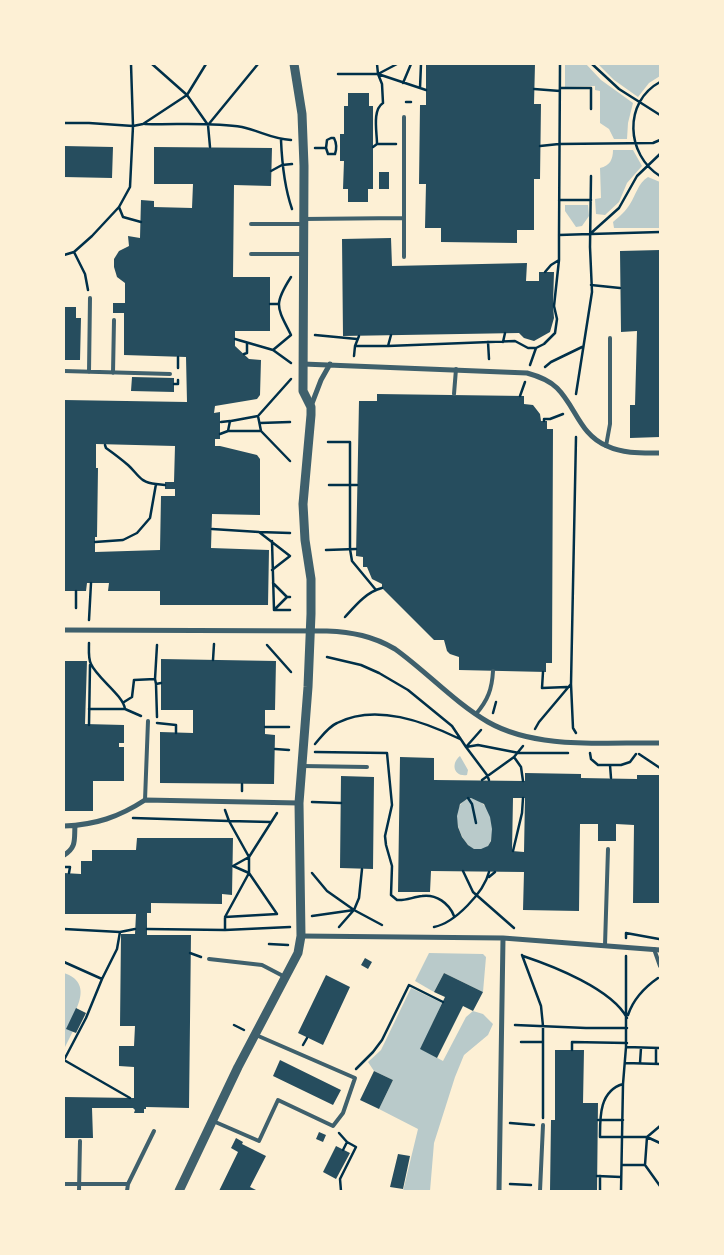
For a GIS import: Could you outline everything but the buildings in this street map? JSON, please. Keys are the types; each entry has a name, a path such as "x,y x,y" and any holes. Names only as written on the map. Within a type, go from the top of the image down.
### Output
{"street":[{"path":"294,64 302,114 303,391 311,407"},
{"path":"303,364 527,373 544,379 558,389 583,427 606,446 623,451 660,453"},
{"path":"179,1191 300,949 299,803 310,632 311,579 305,540 304,504 311,407 321,380 330,364"},
{"path":"64,630 348,632 385,643 476,714 501,728 529,738 553,741 660,743"},
{"path":"64,826 92,824 118,816 145,800 299,803"},
{"path":"64,855 71,850 74,844 75,826"},
{"path":"301,936 503,938 660,950"},
{"path":"499,1191 503,938"}],"lane":[{"path":"404,117 404,257"},
{"path":"251,224 404,218"},
{"path":"251,254 303,254"},
{"path":"89,372 90,298"},
{"path":"113,373 114,320"},
{"path":"606,446 610,424 610,338"},
{"path":"454,394 456,369"},
{"path":"64,371 170,374"},
{"path":"476,714 488,698 492,686 493,671"},
{"path":"145,800 148,721"},
{"path":"302,766 367,767"},
{"path":"605,945 608,849"},
{"path":"654,949 660,966"},
{"path":"210,960 262,964 285,978"},
{"path":"213,1121 259,1141 278,1100 333,1126 343,1113 355,1078 256,1035"},
{"path":"540,1191 543,1125"},
{"path":"127,1191 128,1184 154,1131"},
{"path":"79,1191 80,1141"},
{"path":"64,1184 128,1184"}],"path":[{"path":"64,255 74,252 92,236 119,207 130,188 133,126 131,64"},
{"path":"152,64 187,95 208,125 210,147"},
{"path":"143,124 187,95 206,64"},
{"path":"208,125 258,64"},
{"path":"377,64 382,84 383,102 379,106 377,114 377,144"},
{"path":"378,74 397,64"},
{"path":"403,83 411,64"},
{"path":"420,88 421,64"},
{"path":"355,346 515,342 528,348 536,348 544,344 554,333 557,319 554,306 559,260 560,64"},
{"path":"592,64 619,89 660,115"},
{"path":"338,74 378,74 426,90"},
{"path":"660,82 646,93 640,102 634,118 633,130 637,150 648,166 660,176"},
{"path":"534,89 591,88 591,109"},
{"path":"406,102 411,102"},
{"path":"64,123 133,126 143,124 208,125 243,128 281,140 291,140"},
{"path":"334,138 338,148 335,154 328,154 326,148 327,140 334,138"},
{"path":"281,140 282,165 287,195 292,210"},
{"path":"540,146 559,144 636,144 653,143 660,140"},
{"path":"373,147 377,144 404,145"},
{"path":"313,148 326,148"},
{"path":"590,234 619,208 637,176 660,154"},
{"path":"271,170 282,165 292,164"},
{"path":"576,394 592,292 591,176"},
{"path":"559,200 591,200"},
{"path":"119,207 123,217 141,222"},
{"path":"559,235 660,232"},
{"path":"74,252 85,274 90,298"},
{"path":"545,272 551,264 559,260"},
{"path":"273,350 291,335 279,311 278,304 280,295 291,277"},
{"path":"591,285 620,288"},
{"path":"270,304 278,304"},
{"path":"503,342 505,334"},
{"path":"315,335 358,337 354,357"},
{"path":"388,346 390,335"},
{"path":"235,338 273,350 291,363"},
{"path":"488,342 489,359"},
{"path":"244,354 247,352 247,343"},
{"path":"545,367 551,362 582,347"},
{"path":"178,357 178,374"},
{"path":"221,422 258,416 292,378"},
{"path":"544,420 562,414"},
{"path":"258,416 261,431 290,461"},
{"path":"228,430 230,421"},
{"path":"260,423 290,422"},
{"path":"220,434 228,430 261,431"},
{"path":"576,437 571,684 573,728 576,733"},
{"path":"328,442 350,442 350,549 352,561 376,590"},
{"path":"105,444 106,448 129,465 138,477 150,484 165,485"},
{"path":"95,542 123,540 137,533 150,518 156,484"},
{"path":"329,484 357,485"},
{"path":"212,529 290,534"},
{"path":"259,532 272,540 290,556 272,570"},
{"path":"272,540 274,610"},
{"path":"326,550 356,549"},
{"path":"268,578 273,577"},
{"path":"273,582 288,597 274,610"},
{"path":"89,624 91,583"},
{"path":"345,617 360,600 382,588"},
{"path":"76,591 76,608"},
{"path":"274,610 290,610"},
{"path":"89,643 89,725"},
{"path":"213,660 214,644"},
{"path":"157,645 155,679 157,723 176,725 176,732"},
{"path":"267,645 291,672"},
{"path":"327,657 361,665 408,690 452,726 466,747 478,745 519,752 576,753"},
{"path":"90,664 124,702 125,709"},
{"path":"543,672 542,688 567,687"},
{"path":"124,702 132,697 134,680 155,679"},
{"path":"156,684 161,683"},
{"path":"482,780 519,752 539,722 571,684"},
{"path":"89,709 125,709 148,721"},
{"path":"314,746 324,733 337,723 354,717 376,714 407,718 437,728 462,740"},
{"path":"265,727 289,727"},
{"path":"275,750 289,750"},
{"path":"314,752 387,753 392,805 385,836 392,866 391,895 397,900 423,896 436,897 449,905 454,916"},
{"path":"590,753 591,759 598,765 625,764 637,754 660,768"},
{"path":"514,757 521,767 523,781"},
{"path":"610,765 611,778"},
{"path":"242,784 242,791"},
{"path":"468,798 472,804 476,824"},
{"path":"513,851 522,813 523,798"},
{"path":"222,802 229,821 249,857 250,873 277,914 225,917"},
{"path":"312,802 341,803"},
{"path":"250,873 233,866 249,857 277,813"},
{"path":"137,818 271,822"},
{"path":"64,868 70,867 69,873"},
{"path":"339,927 354,910 359,898 362,869"},
{"path":"311,871 327,891 354,910 382,925"},
{"path":"463,871 467,882 476,895 514,928"},
{"path":"430,928 440,926 454,916 485,886 489,872"},
{"path":"488,878 495,872"},
{"path":"225,930 225,917 250,873"},
{"path":"314,922 311,916 354,910"},
{"path":"147,929 225,930 291,927"},
{"path":"64,929 120,932 136,929"},
{"path":"120,932 117,948 86,1018 64,1060 130,1098"},
{"path":"626,938 626,933 660,939"},
{"path":"269,944 289,945"},
{"path":"621,1191 623,1084 627,1043 626,954"},
{"path":"510,1123 543,1125 543,1026 541,1006 522,955 552,966 590,986 622,1009 627,1018"},
{"path":"64,962 102,979"},
{"path":"627,1018 632,1005 650,984 658,978"},
{"path":"352,1077 361,1062 373,1052 382,1040 409,985 443,1002"},
{"path":"515,1025 627,1028"},
{"path":"521,1042 543,1042"},
{"path":"572,1050 572,1042 627,1043"},
{"path":"626,1047 660,1048"},
{"path":"640,1064 641,1048"},
{"path":"656,1048 656,1064"},
{"path":"625,1063 660,1064"},
{"path":"623,1084 618,1086 606,1099 600,1111 599,1137 647,1137 660,1143"},
{"path":"122,1092 122,1097"},
{"path":"599,1120 623,1120"},
{"path":"333,1126 347,1142 356,1147 340,1179 341,1191"},
{"path":"660,1126 647,1137 645,1165 660,1186"},
{"path":"343,1150 347,1142"},
{"path":"622,1165 645,1165"},
{"path":"600,1191 599,1176 621,1176"},
{"path":"510,1184 540,1185"}],"shaded area":[{"path":"565,64 586,64 601,80 633,103 628,123 627,139 614,139 609,129 600,123 600,91 595,90 595,86 565,87"},
{"path":"598,64 660,64 660,76 649,83 638,97 614,80"},
{"path":"613,150 633,150 642,166 627,183 619,202 605,215 596,214 595,199 601,198 600,168 610,162"},
{"path":"648,177 660,182 660,228 614,228 613,222 626,209 639,186"},
{"path":"565,205 588,205 589,216 582,226 576,227 565,211"},
{"path":"460,756 468,770 467,775 456,772 455,762"},
{"path":"471,798 484,805 489,813 492,825 490,842 488,846 481,850 473,848 466,842 457,822 457,811 462,803"},
{"path":"429,953 483,954 486,957 483,992 444,973 434,992 415,981"},
{"path":"64,973 73,977 81,990 78,1005 67,1028 73,1031 64,1049"},
{"path":"411,988 442,1003 421,1049 443,1061 466,1017 473,1011 483,1014 493,1024 488,1035 464,1055 455,1077 434,1143 430,1191 403,1191 418,1129 379,1109 393,1080 374,1071 368,1062 381,1050"}]}
